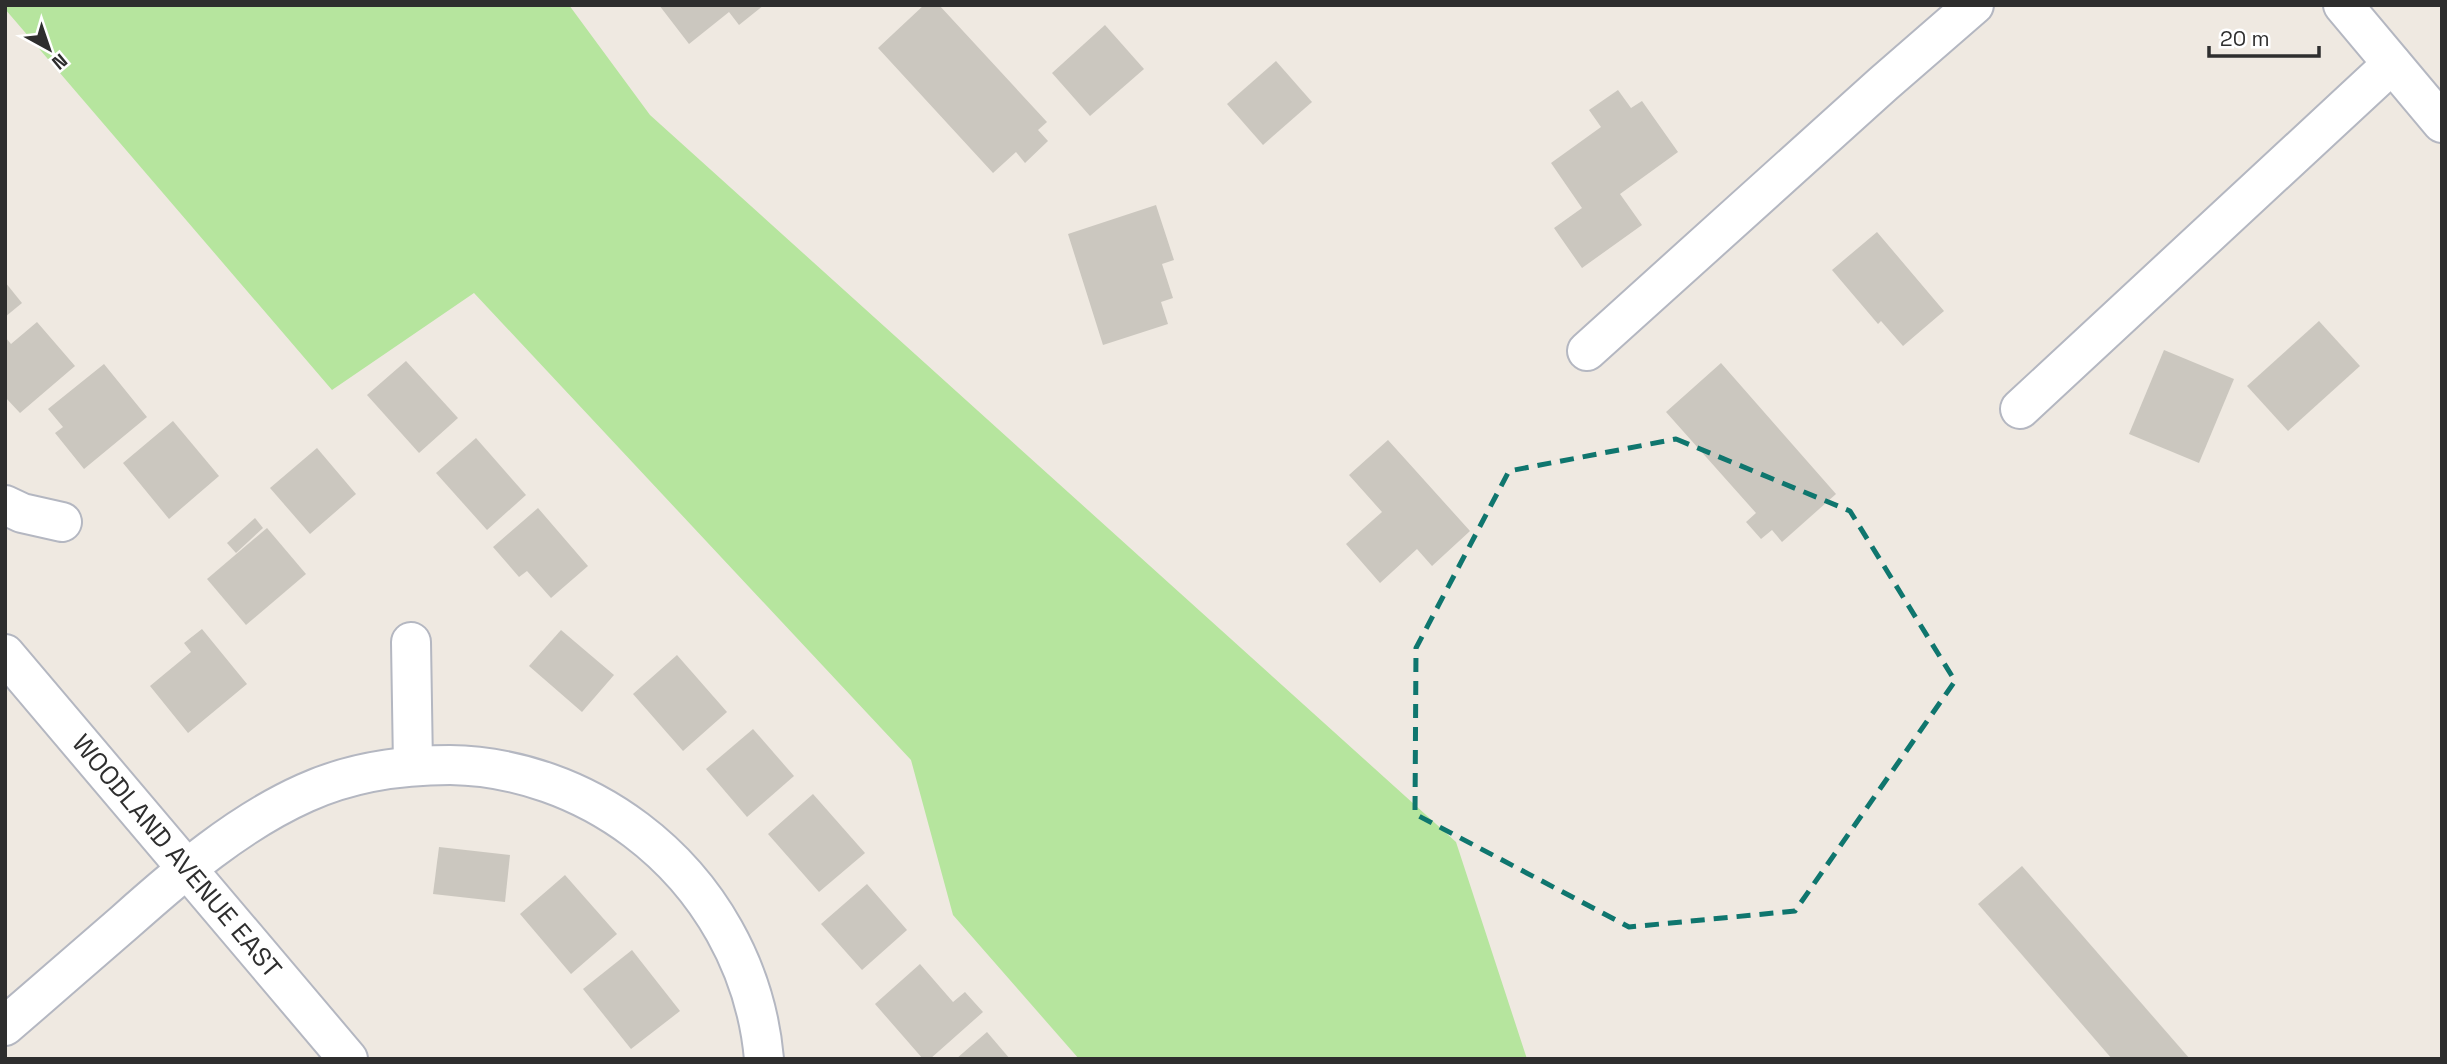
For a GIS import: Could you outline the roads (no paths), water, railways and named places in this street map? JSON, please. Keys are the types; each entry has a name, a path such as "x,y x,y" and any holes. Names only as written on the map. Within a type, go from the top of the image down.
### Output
{"street":[{"path":"1587,351 1974,5"},
{"path":"2343,5 2442,123"},
{"path":"2020,409 2392,64"},
{"path":"5,505 22,513 62,522"},
{"path":"411,642 413,765"},
{"name":"WOODLAND AVENUE EAST","path":"5,654 348,1059"},
{"path":"5,1026 187,867 264,815 306,792 363,773 413,765 472,765 517,773 555,785 614,813 656,845 692,882 724,929 747,978 762,1033 764,1059"}]}
